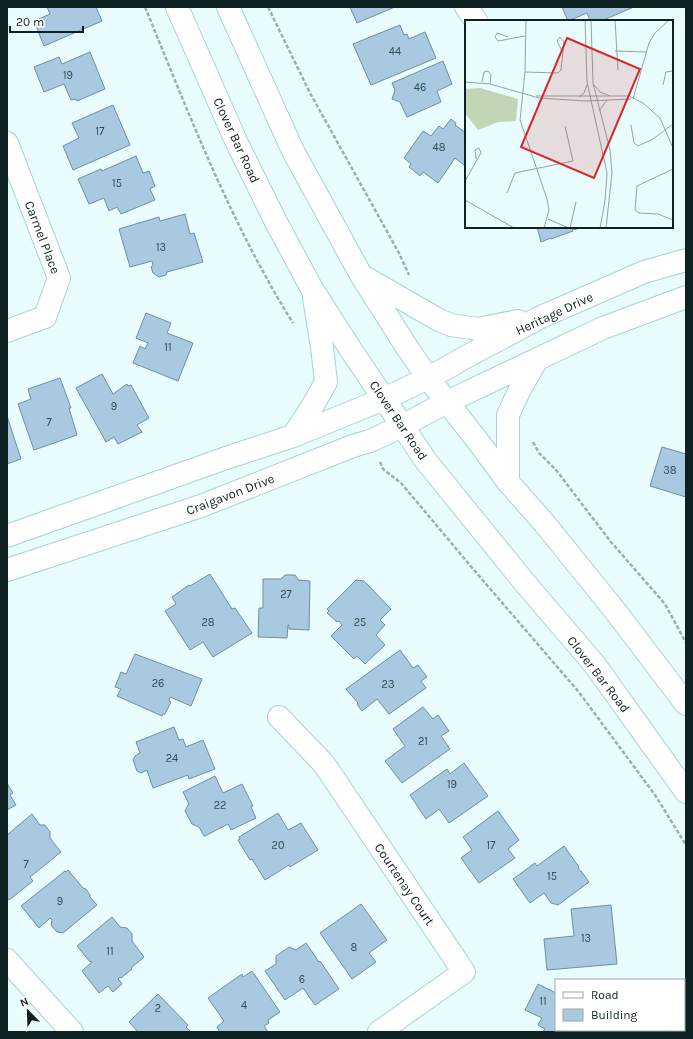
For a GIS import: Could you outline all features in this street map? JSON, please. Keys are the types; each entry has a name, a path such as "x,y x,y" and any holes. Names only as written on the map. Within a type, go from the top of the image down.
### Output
{"main road":[{"name":"Clover Bar Road","path":"177,7 236,141 276,222 312,289 426,460 525,583 595,665 686,792"},
{"path":"228,7 293,151 361,275 408,349 428,378 508,482 545,524 616,612 686,704"},
{"path":"466,7 475,20"},
{"name":"Carmel Place","path":"7,143 59,278 45,317 7,331"},
{"name":"Heritage Drive","path":"428,378 462,358 541,317 644,272 686,260"},
{"path":"361,275 439,320 451,325 478,329 541,317"},
{"path":"293,436 312,408 326,382 322,347 312,289"},
{"path":"447,402 603,328 686,297"},
{"path":"508,482 508,416 520,389 536,361"},
{"path":"7,536 226,458 293,436 384,399 428,378"},
{"name":"Craigavon Drive","path":"7,570 201,506 353,446 370,441 447,402"},
{"name":"Courtenay Court","path":"279,717 324,764 464,972 379,1032"},
{"path":"7,960 72,1032"}],"path":[{"path":"145,7 201,142 243,232 280,302 295,326"},
{"path":"268,7 310,93 399,253 410,277"},
{"path":"532,440 539,454 556,470 611,542 665,604 686,643"},
{"path":"380,460 382,470 401,483 578,691 655,795 686,845"}],"building":[{"path":"47,7 96,7 102,21 44,46 34,21 50,14"},
{"path":"350,7 395,7 357,23"},
{"path":"562,7 634,7 603,20 590,20 587,13 568,20"},
{"path":"400,25 404,35 407,34 409,39 425,32 436,58 371,85 353,44"},
{"path":"90,52 105,89 77,101 76,99 71,100 64,84 44,92 34,67 59,57 62,64"},
{"path":"443,61 452,84 437,91 441,102 407,117 400,102 392,99 395,90 392,83"},
{"path":"113,105 130,145 73,170 63,146 79,138 72,123"},
{"path":"451,119 456,123 455,125 465,132 465,164 464,165 455,158 438,183 423,172 420,176 409,167 411,164 404,158 423,131 431,136 439,126 443,129"},
{"path":"136,156 143,173 149,171 155,186 150,189 155,200 121,214 117,207 109,211 104,198 89,204 78,179 101,169 102,171"},
{"path":"185,214 190,234 194,233 203,262 167,272 166,275 159,277 153,273 151,267 153,265 152,261 130,267 119,229 159,217 160,221"},
{"path":"537,228 581,228 572,230 573,231 541,242"},
{"path":"146,313 171,323 167,333 193,343 178,381 133,363 140,346 145,349 148,343 136,338"},
{"path":"102,374 113,394 127,384 128,386 131,385 149,418 137,425 142,432 118,444 114,437 106,442 76,388"},
{"path":"60,378 71,408 69,408 77,435 34,450 18,404 31,399 28,389"},
{"path":"7,416 21,459 7,464"},
{"path":"662,447 686,454 686,497 650,486"},
{"path":"210,574 232,609 235,608 252,633 213,657 203,642 190,650 165,611 176,604 172,597 189,585 190,586"},
{"path":"285,575 295,575 298,580 310,581 309,630 289,629 288,625 287,638 258,637 259,608 263,608 263,579 281,579"},
{"path":"356,580 364,581 391,609 380,620 385,625 376,635 385,645 365,664 357,656 354,659 331,636 342,625 339,621 337,622 327,613 329,611 327,609"},
{"path":"400,650 413,668 418,665 427,677 421,681 426,688 389,714 377,699 362,711 357,704 358,703 346,689"},
{"path":"135,654 202,679 191,706 170,697 169,701 171,702 165,714 162,716 117,696 121,689 115,687 121,672 126,674"},
{"path":"423,707 433,719 438,715 449,731 441,736 450,749 402,783 385,761 405,746 393,729"},
{"path":"174,727 179,740 183,739 186,747 203,740 215,769 189,779 188,775 153,788 147,770 141,773 137,771 133,760 135,756 140,753 136,742"},
{"path":"464,763 488,796 449,823 439,809 426,819 410,795 447,769 450,774"},
{"path":"215,776 223,793 242,784 253,806 251,807 256,818 231,830 228,824 204,836 199,827 192,824 185,811 189,804 183,792"},
{"path":"7,783 13,793 10,795 16,805 7,810"},
{"path":"498,811 519,840 508,849 515,858 479,883 461,858 472,850 463,837"},
{"path":"278,813 288,830 301,823 318,850 290,867 289,865 265,880 252,859 250,860 238,840 240,839 239,837"},
{"path":"32,814 40,825 45,825 50,832 50,838 61,852 30,877 33,881 9,900 7,897 7,835"},
{"path":"564,846 589,882 558,905 551,903 544,893 530,903 513,879 535,863 537,866"},
{"path":"68,870 83,888 86,889 90,897 97,905 63,933 57,932 51,925 52,920 50,918 39,928 21,906"},
{"path":"361,904 387,940 369,953 376,962 352,979 320,933"},
{"path":"611,905 617,964 547,970 544,939 574,936 571,909"},
{"path":"112,917 120,927 127,928 132,934 132,941 144,957 131,968 132,969 118,979 122,984 113,992 108,986 99,993 82,971 92,962 90,962 77,946"},
{"path":"306,943 339,989 315,1005 303,988 285,1000 265,971 276,964 276,956 289,947 296,950"},
{"path":"252,971 280,1012 268,1020 269,1023 264,1026 268,1032 220,1032 217,1027 224,1021 208,998 242,974 243,977"},
{"path":"538,984 555,992 555,1031 591,1032 543,1032 545,1029 538,1025 542,1018 525,1010"},
{"path":"158,994 188,1025 186,1027 191,1032 138,1032 129,1022"}]}
